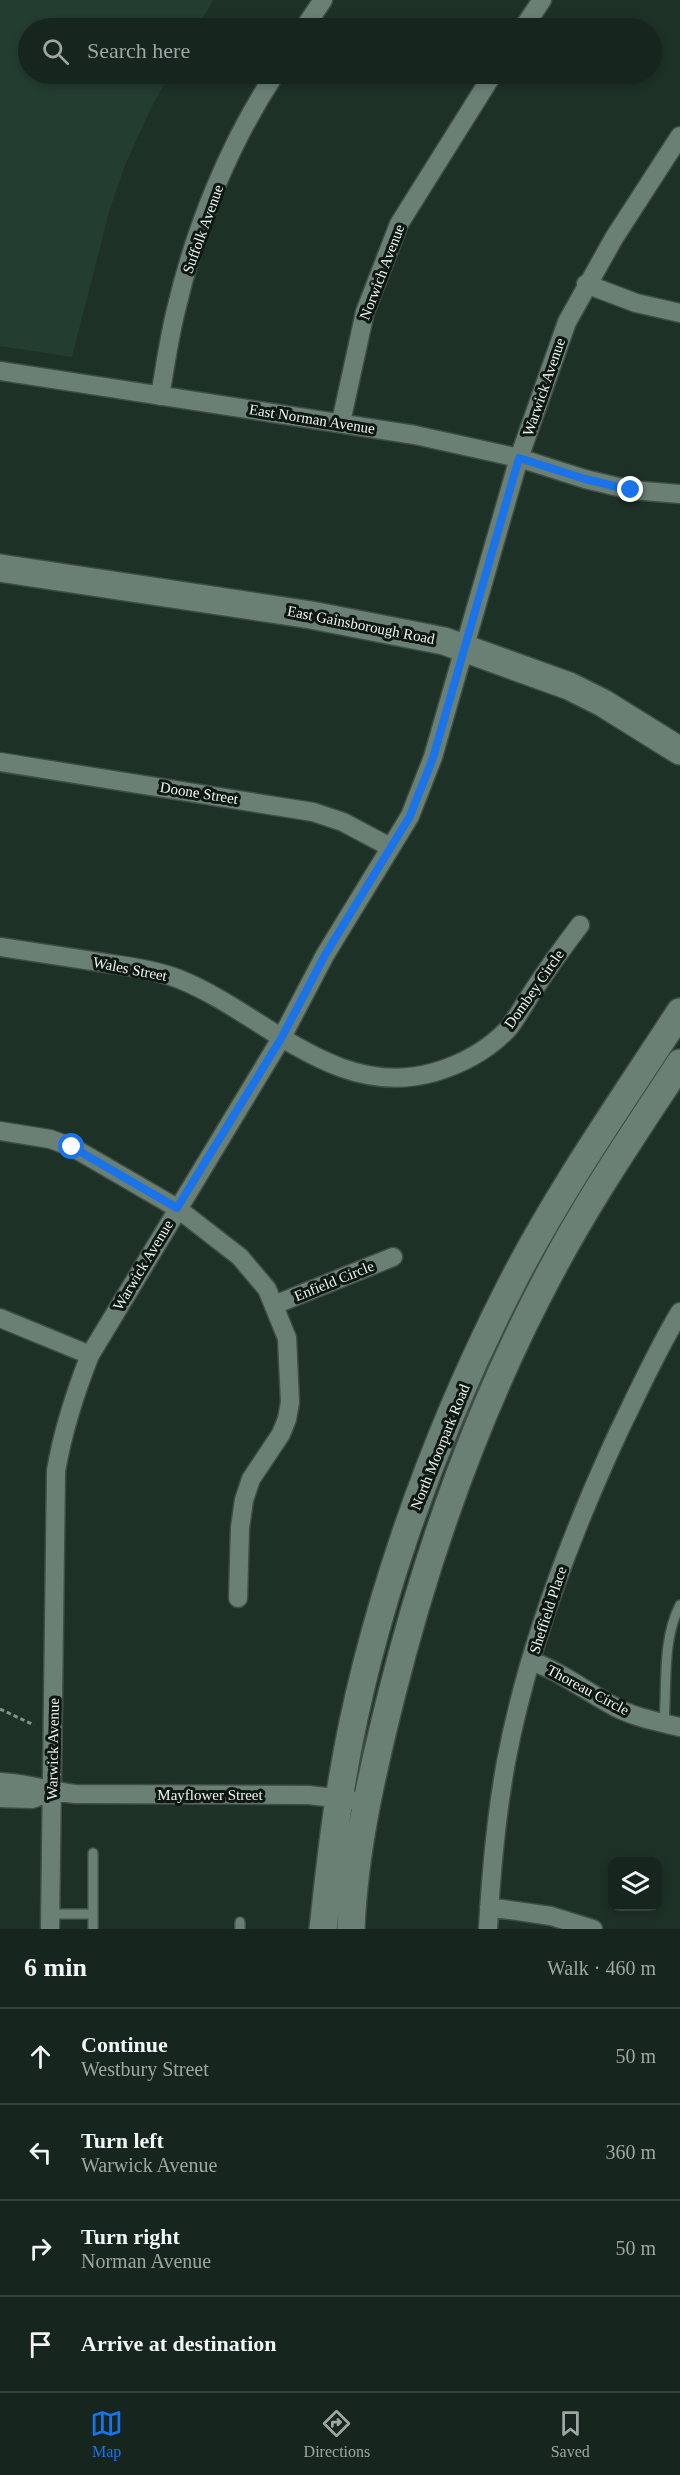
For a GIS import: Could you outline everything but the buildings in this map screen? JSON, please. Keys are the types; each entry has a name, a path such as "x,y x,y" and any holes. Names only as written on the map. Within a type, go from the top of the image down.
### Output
{"main road":[{"name":"East Gainsborough Road","path":"10,569 311,615 466,647 569,686 603,703 680,751"},
{"name":"North Moorpark Road","path":"323,1929 339,1798 372,1644 426,1477 477,1356 509,1288 561,1195 680,1012"},
{"name":"North Moorpark Road","path":"351,1929 359,1850 386,1717 420,1587 441,1523 477,1428 551,1271 597,1190 680,1063"}],"street":[{"path":"310,18 322,0"},
{"path":"530,18 542,0"},
{"name":"Suffolk Avenue","path":"160,396 176,311 193,249 241,131 269,84"},
{"name":"Norwich Avenue","path":"341,422 365,312 399,224 487,84"},
{"name":"Warwick Avenue","path":"51,1921 56,1471 63,1432 76,1391 90,1355 282,1037 325,955 410,816 433,758 519,458 567,322 586,284 680,136"},
{"path":"586,284 636,303 680,313"},
{"name":"East Norman Avenue","path":"0,371 341,422 446,441 519,458 585,479 631,490 680,494"},
{"name":"Doone Street","path":"0,762 313,812 343,822 390,847"},
{"name":"Dombey Circle","path":"282,1037 320,1059 351,1073 378,1079 423,1076 448,1068 478,1054 508,1028 580,925"},
{"name":"Wales Street","path":"0,947 143,969 177,978 201,989 282,1037"},
{"path":"0,1131 50,1139 72,1147 177,1208 240,1257 267,1289 287,1338 290,1381 288,1419 274,1448 251,1479 244,1500 240,1528 238,1598"},
{"name":"Enfield Circle","path":"274,1305 393,1257"},
{"name":"Sheffield Place","path":"488,1929 506,1763 517,1710 531,1661 563,1564 602,1468 674,1336 680,1312"},
{"path":"0,1318 90,1355"},
{"name":"Thoreau Circle","path":"531,1661 552,1668 619,1708 672,1725"},
{"name":"Mayflower Street","path":"0,1782 32,1785 75,1794 309,1795 367,1803"},
{"name":"Mayflower Street","path":"0,1798 32,1799 52,1791"},
{"path":"489,1907 551,1917 593,1929"}],"lane":[{"path":"672,1725 665,1678 671,1630 680,1605"},
{"path":"93,1853 93,1929"},
{"path":"51,1921 92,1914"}],"path":[{"path":"0,1709 34,1725"}],"shaded area":[{"path":"0,0 213,0 203,18 18,18 18,84 164,84 125,165 109,212 72,357 0,346"}],"route":[{"path":"72,1147 177,1208 282,1037 325,955 410,816 433,758 519,458 585,479 631,490"}]}
